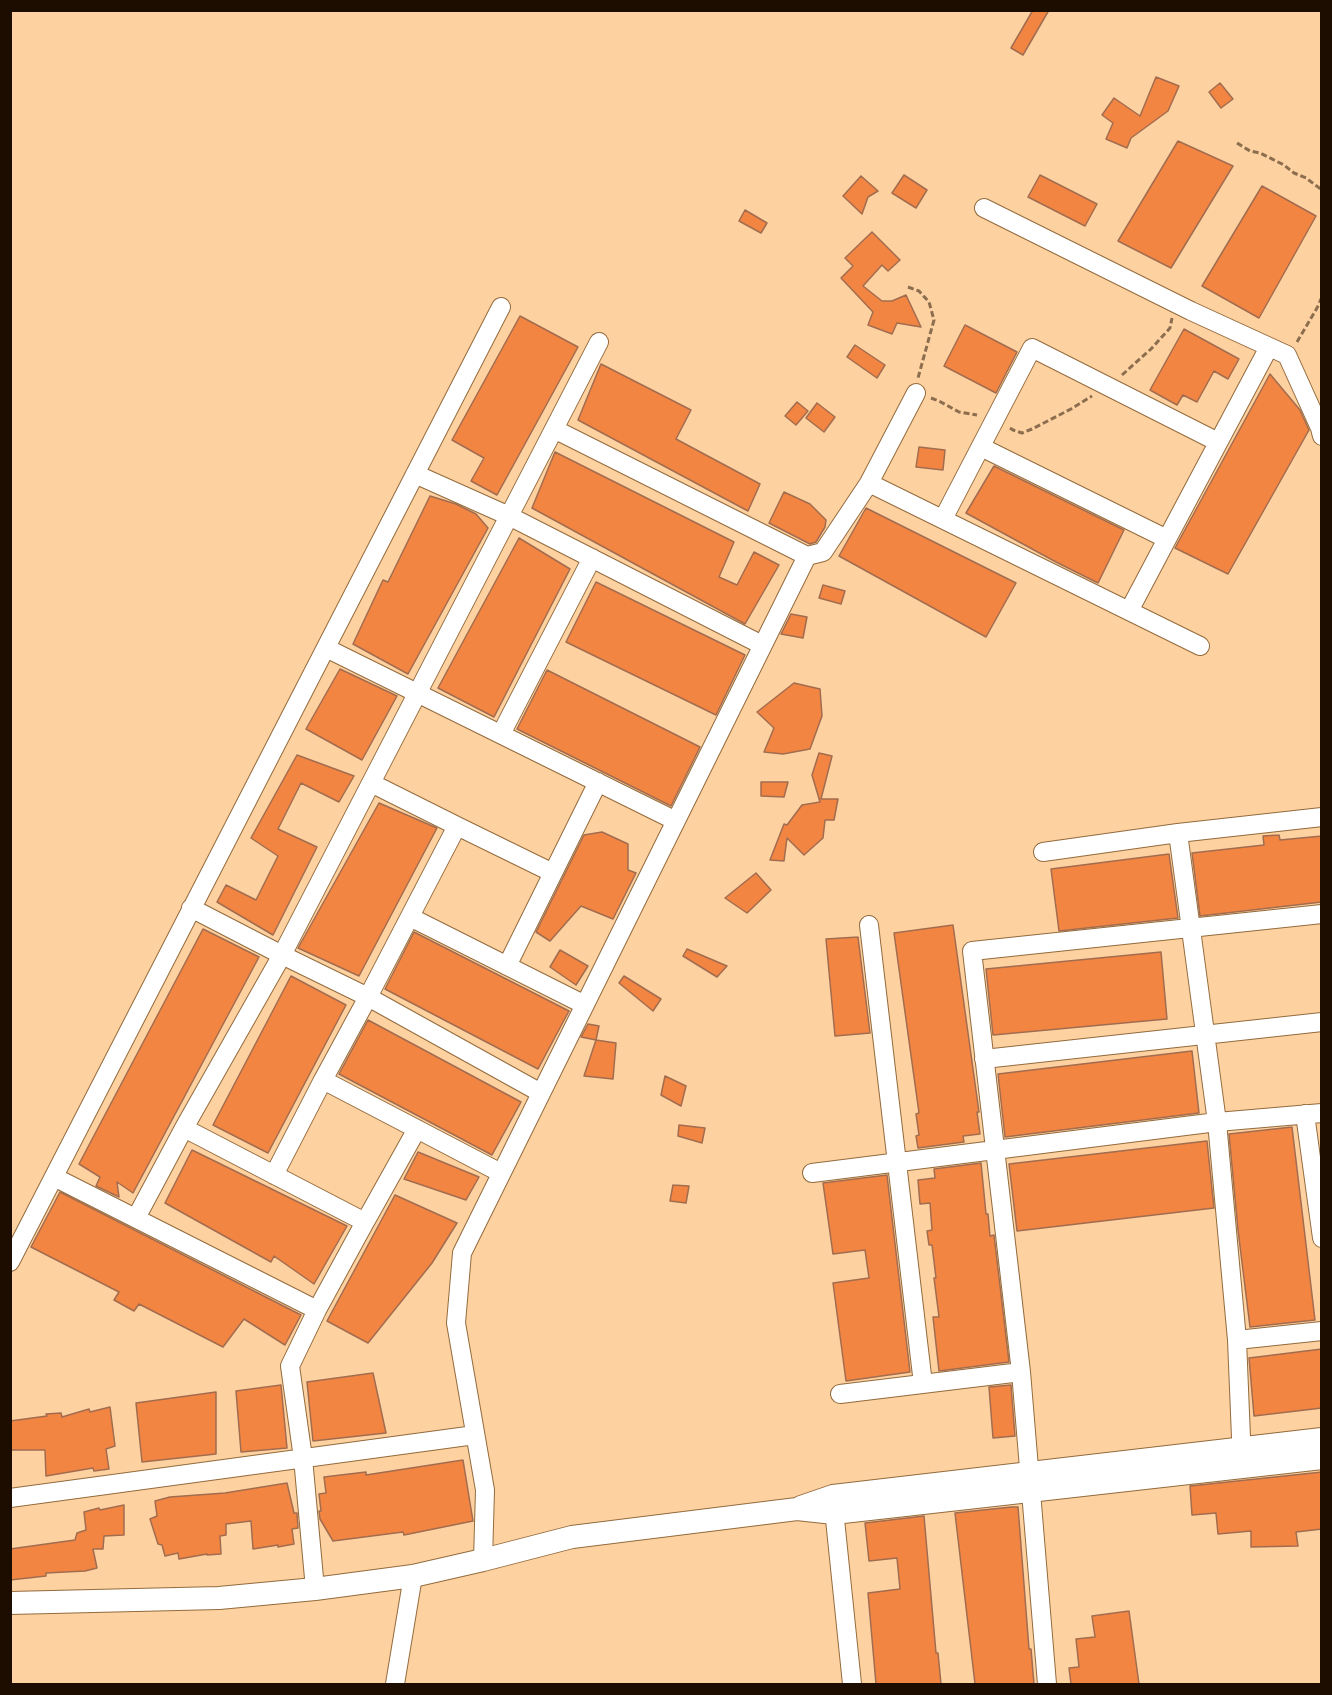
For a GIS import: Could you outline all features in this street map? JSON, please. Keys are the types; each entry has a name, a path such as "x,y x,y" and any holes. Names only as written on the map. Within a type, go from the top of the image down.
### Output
{"street":[{"path":"984,208 1191,311 1287,355 1321,429"},
{"path":"10,1262 501,308"},
{"path":"136,1218 282,955 599,342"},
{"path":"1129,611 1269,347"},
{"path":"943,519 1032,348 1218,442"},
{"path":"554,429 807,556 823,552 869,483 916,393"},
{"path":"981,447 1167,539"},
{"path":"416,474 509,516 762,645"},
{"path":"869,483 1200,646"},
{"path":"483,1560 485,1490 456,1323 462,1253 807,556"},
{"path":"501,734 592,558"},
{"path":"326,648 676,821"},
{"path":"507,966 598,782"},
{"path":"371,783 553,873"},
{"path":"1043,852 1178,833 1322,817"},
{"path":"274,1174 457,826"},
{"path":"1178,833 1217,1122 1237,1340 1242,1457"},
{"path":"191,908 368,998 541,1093"},
{"path":"1047,1684 1021,1372 972,951 1322,914"},
{"path":"410,917 585,1005"},
{"path":"869,925 923,1384"},
{"path":"984,1059 1322,1022"},
{"path":"323,1080 501,1173"},
{"path":"812,1173 1217,1122 1313,1114 1322,1238"},
{"path":"184,1128 365,1222"},
{"path":"315,1589 303,1458 290,1366 317,1310 417,1129"},
{"path":"54,1177 317,1310"},
{"path":"1237,1340 1322,1331"},
{"path":"840,1394 1021,1372"},
{"path":"10,1498 475,1435"},
{"path":"10,1603 219,1598 315,1589 413,1576 572,1537 1242,1457 1322,1439"},
{"path":"1242,1457 1322,1458"},
{"path":"834,1504 852,1684"},
{"path":"395,1684 413,1576"}],"path":[{"path":"1237,143 1284,165 1322,190"},
{"path":"1287,355 1309,323 1322,297"}],"building":[{"path":"1033,10 1049,10 1023,55 1011,48"},
{"path":"1156,77 1179,86 1168,111 1131,138 1127,148 1106,139 1113,123 1102,115 1114,98 1140,116"},
{"path":"1220,83 1233,99 1221,108 1209,92"},
{"path":"1178,141 1233,166 1171,268 1118,241"},
{"path":"904,175 927,190 916,208 892,193"},
{"path":"1040,175 1097,204 1085,226 1028,197"},
{"path":"861,176 878,191 868,197 862,214 843,196"},
{"path":"1262,186 1316,216 1259,318 1202,286"},
{"path":"745,210 767,223 761,233 739,221"},
{"path":"872,232 900,260 888,271 882,265 863,286 882,301 892,301 906,295 921,327 897,323 892,334 868,325 873,312 841,278 853,266 845,258"},
{"path":"520,316 578,347 497,495 471,481 484,458 452,440"},
{"path":"965,325 1017,352 996,393 944,366"},
{"path":"1184,329 1239,359 1228,379 1214,371 1197,402 1183,395 1177,405 1150,390"},
{"path":"855,345 885,365 877,378 847,357"},
{"path":"601,364 691,410 676,439 760,484 748,511 578,420"},
{"path":"1270,374 1300,410 1309,430 1228,574 1175,548"},
{"path":"797,402 808,411 796,425 785,416"},
{"path":"817,403 835,417 824,432 806,418"},
{"path":"919,447 945,450 943,470 916,467"},
{"path":"555,452 734,542 719,577 737,585 754,552 779,565 745,624 532,508"},
{"path":"994,466 1124,530 1098,583 966,513"},
{"path":"784,492 810,504 826,520 825,527 816,542 810,544 769,523"},
{"path":"430,496 456,504 476,514 488,528 408,674 353,644 383,580 388,582"},
{"path":"866,508 1016,583 986,637 839,556"},
{"path":"519,538 570,569 494,717 438,688"},
{"path":"596,582 745,655 716,715 566,642"},
{"path":"823,585 845,591 841,604 819,598"},
{"path":"791,614 807,617 803,638 781,634"},
{"path":"340,669 397,696 362,760 306,729"},
{"path":"547,670 700,747 671,806 517,729"},
{"path":"794,683 820,689 822,716 810,749 783,754 764,752 774,728 757,712"},
{"path":"819,753 832,756 821,799 838,799 834,820 825,820 823,838 804,855 787,838 784,861 770,860 784,824 787,825 802,805 820,802 812,775"},
{"path":"297,755 354,776 339,802 301,783 278,829 317,847 273,935 217,902 226,885 256,900 278,856 251,838"},
{"path":"761,782 788,782 784,797 761,796"},
{"path":"379,803 437,828 359,976 298,948"},
{"path":"602,832 628,844 628,870 636,873 613,919 581,906 550,941 536,932 584,835"},
{"path":"1279,835 1280,840 1322,836 1322,902 1200,916 1192,853 1264,845 1263,836"},
{"path":"1169,854 1178,918 1059,931 1051,869"},
{"path":"756,873 771,890 747,913 725,898"},
{"path":"953,925 979,1112 977,1112 980,1134 963,1136 964,1142 918,1148 916,1114 919,1113 894,933"},
{"path":"203,929 259,957 133,1193 117,1182 119,1197 96,1186 100,1177 79,1164"},
{"path":"414,932 569,1011 538,1069 385,989"},
{"path":"858,937 870,1033 835,1036 826,939"},
{"path":"687,949 727,966 717,977 683,956"},
{"path":"560,950 588,966 576,985 550,967"},
{"path":"1161,952 1167,1019 993,1035 986,969"},
{"path":"291,976 346,1005 268,1153 213,1125"},
{"path":"624,976 661,999 653,1011 619,983"},
{"path":"368,1020 521,1102 492,1155 339,1074"},
{"path":"588,1024 599,1026 596,1040 581,1037"},
{"path":"596,1040 616,1043 613,1079 584,1076"},
{"path":"1192,1051 1199,1113 1005,1137 998,1074"},
{"path":"665,1076 686,1086 681,1106 661,1095"},
{"path":"679,1125 705,1128 702,1143 678,1136"},
{"path":"1292,1127 1315,1320 1250,1327 1229,1134"},
{"path":"1207,1141 1214,1208 1017,1231 1009,1164"},
{"path":"192,1150 347,1226 314,1284 274,1256 271,1262 165,1203"},
{"path":"418,1152 479,1177 466,1200 404,1179"},
{"path":"981,1163 986,1214 988,1214 990,1236 994,1235 1009,1362 939,1371 933,1317 939,1317 934,1278 936,1278 932,1245 929,1245 927,1231 932,1230 930,1203 920,1204 918,1180 935,1178 934,1169"},
{"path":"887,1175 910,1372 846,1381 833,1283 869,1278 865,1250 833,1254 823,1183"},
{"path":"673,1185 689,1186 686,1203 670,1201"},
{"path":"60,1192 301,1315 285,1345 244,1319 223,1347 139,1304 134,1311 114,1300 119,1292 31,1247"},
{"path":"395,1195 457,1223 432,1263 368,1343 327,1321"},
{"path":"1322,1349 1322,1408 1254,1416 1249,1358"},
{"path":"373,1373 386,1433 313,1441 307,1382"},
{"path":"281,1385 287,1448 241,1452 236,1391"},
{"path":"1011,1385 1015,1436 993,1438 989,1387"},
{"path":"216,1392 216,1454 142,1462 136,1403"},
{"path":"110,1407 115,1446 106,1449 109,1469 94,1471 93,1468 46,1476 45,1450 10,1450 10,1421 47,1416 46,1414 61,1413 62,1417 89,1409 90,1412"},
{"path":"463,1460 473,1521 404,1535 403,1532 333,1541 320,1519 319,1494 326,1493 324,1477 366,1472 366,1475"},
{"path":"1322,1472 1322,1529 1296,1532 1298,1546 1251,1547 1251,1531 1218,1534 1216,1513 1192,1515 1190,1486"},
{"path":"287,1483 294,1513 297,1513 298,1528 292,1529 294,1544 253,1549 251,1521 226,1524 226,1535 220,1536 221,1554 179,1559 178,1553 165,1556 162,1545 158,1544 150,1519 157,1516 155,1501 170,1497 225,1493"},
{"path":"124,1505 124,1535 104,1536 103,1549 93,1549 97,1568 85,1571 46,1573 46,1576 10,1580 10,1549 75,1540 77,1533 86,1530 84,1512"},
{"path":"1018,1507 1029,1649 1031,1649 1034,1684 975,1684 955,1513"},
{"path":"924,1516 936,1653 938,1653 941,1684 876,1684 868,1593 900,1589 897,1558 869,1561 865,1523"},
{"path":"1129,1611 1139,1684 1071,1684 1069,1668 1079,1667 1076,1639 1095,1637 1092,1616"}]}
